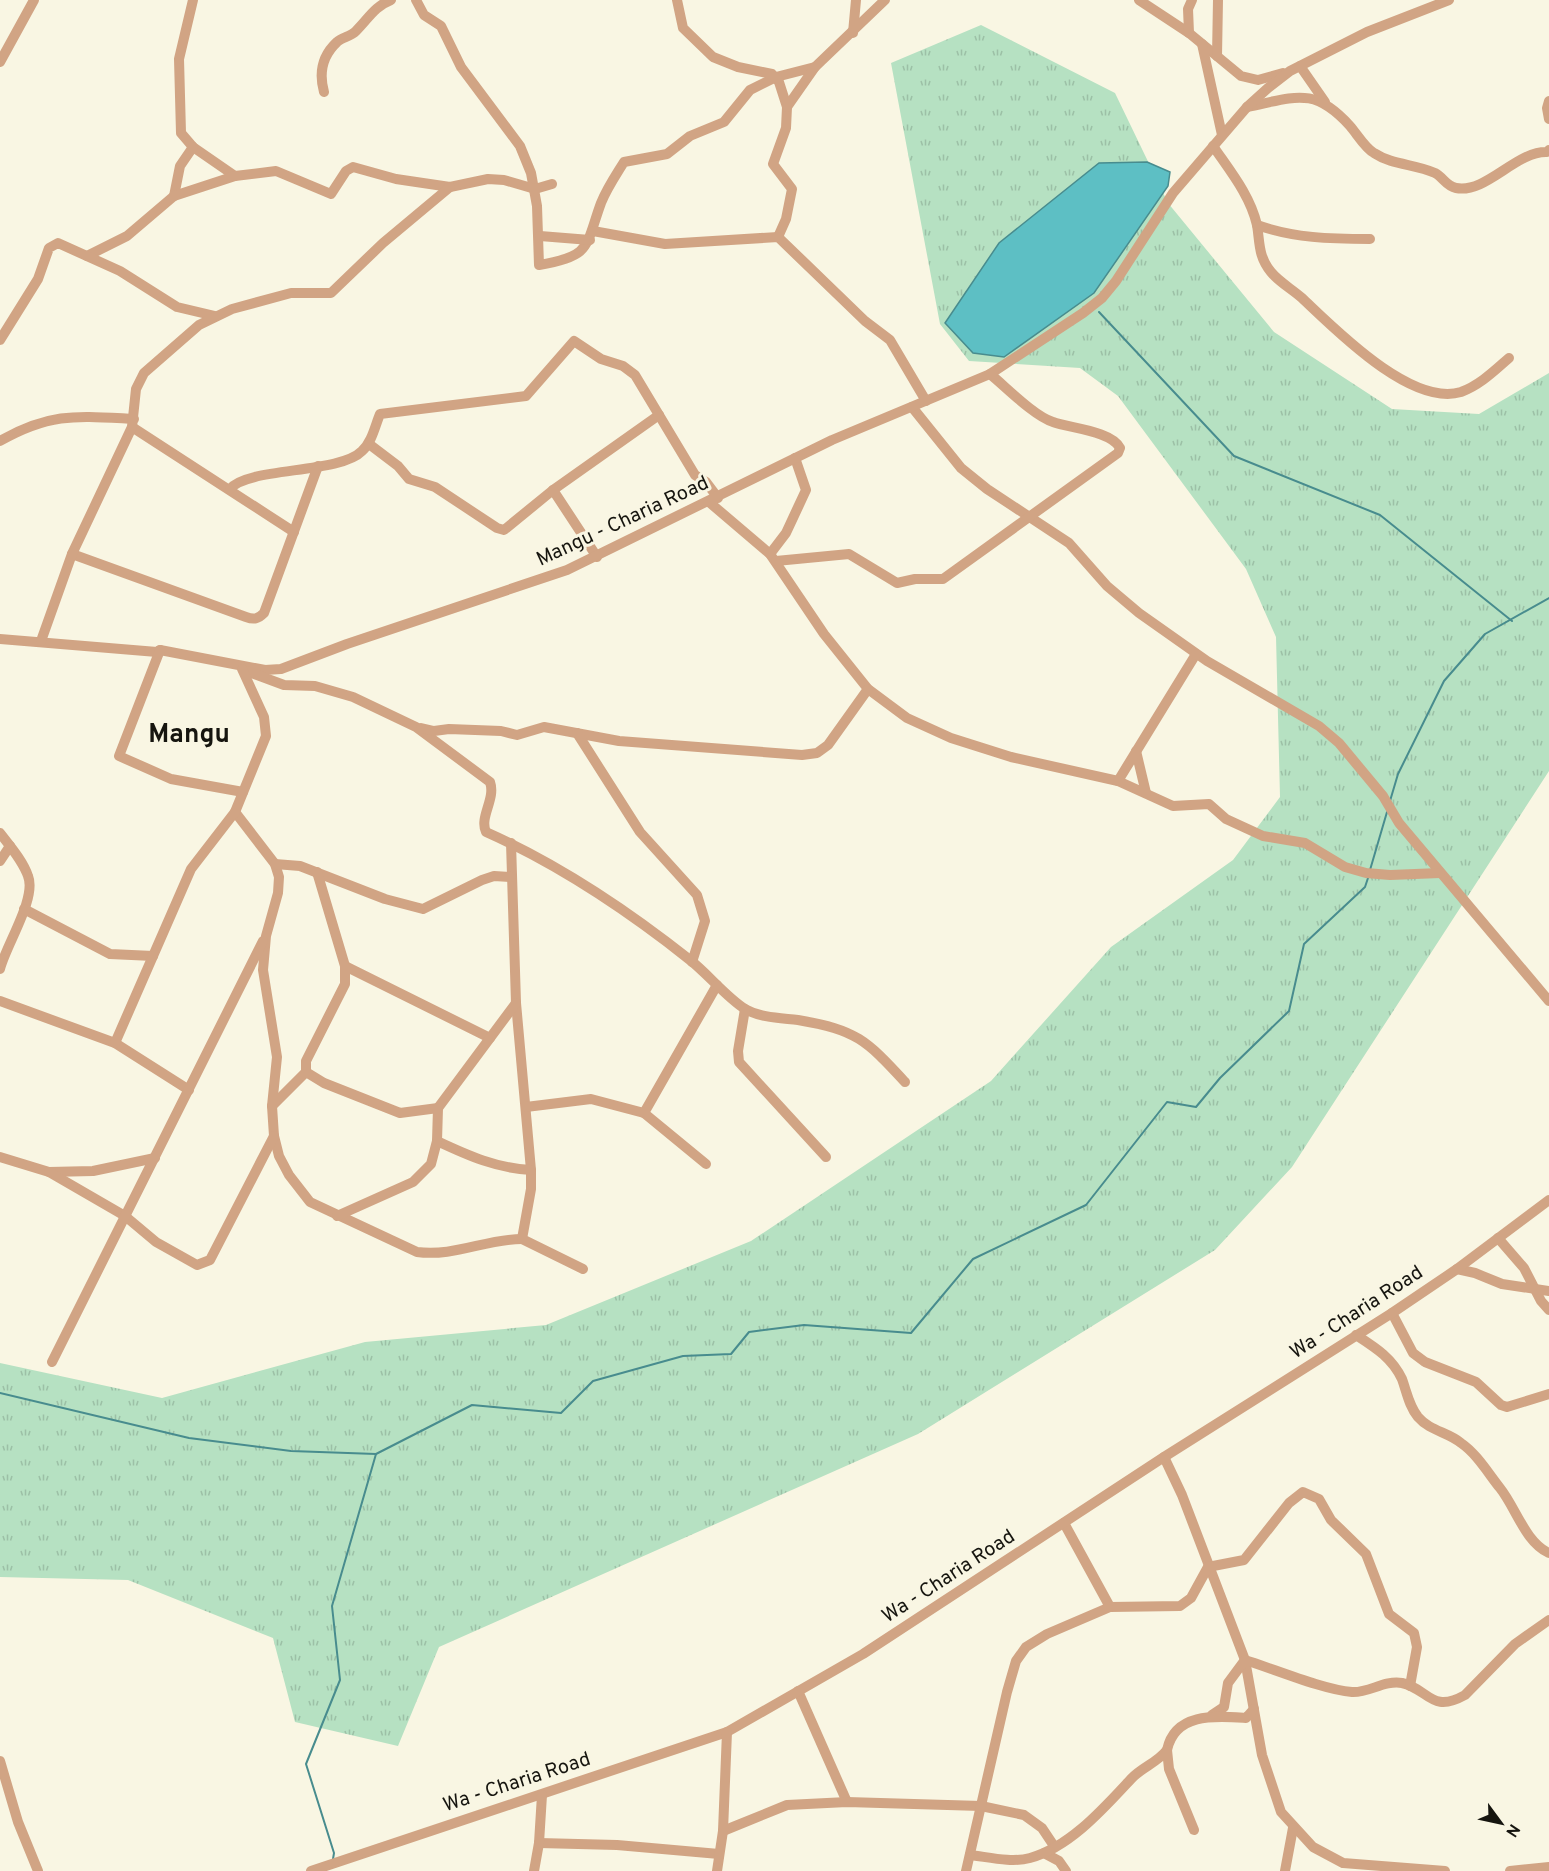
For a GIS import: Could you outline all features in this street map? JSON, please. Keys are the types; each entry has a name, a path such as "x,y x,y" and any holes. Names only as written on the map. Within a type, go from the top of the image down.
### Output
{"street":[{"path":"0,62 34,0"},
{"path":"193,0 178,70 179,124 184,139 235,176"},
{"path":"324,92 320,76 329,52 338,40 350,37 382,3 390,0"},
{"path":"416,0 424,15 441,26 461,67 515,137 535,189 540,236 538,265 567,259 580,251 592,236 603,197 624,162 667,154 685,139 724,123 750,90 776,77 815,67"},
{"path":"677,0 683,28 713,57 776,77"},
{"path":"853,33 856,0"},
{"path":"787,107 815,67 885,0"},
{"path":"1140,0 1189,33 1241,76 1252,81 1290,71 1367,32 1449,0"},
{"path":"1217,56 1218,0"},
{"path":"1164,15 1190,4 1189,33"},
{"path":"1202,44 1222,135"},
{"path":"1300,66 1325,102 1371,152 1385,159 1437,174 1449,186 1459,189 1490,178 1536,152 1549,150"},
{"name":"Mangu - Charia Road","path":"0,639 157,652 160,650 265,670 281,669 357,640 548,578 713,500 795,458 990,374 1083,313 1102,298 1116,281 1173,193 1222,135 1247,107 1290,71"},
{"path":"776,77 787,107 786,128 773,164 792,189 786,219 778,237"},
{"path":"1247,107 1305,97 1325,102"},
{"path":"1549,100 1547,108 1549,119"},
{"path":"1213,146 1243,188 1257,225 1258,251 1271,273 1335,331 1394,377 1435,391 1459,392 1485,380 1509,358"},
{"path":"174,196 180,166 193,147"},
{"path":"87,256 127,236 174,196 235,176 276,171 331,194 346,171 353,167 396,179 450,187 488,179 504,180 535,189 552,184"},
{"path":"41,641 72,554 133,423 136,389 144,373 199,326 215,316 291,293 332,293 383,243 450,187"},
{"path":"1257,225 1284,235 1325,239 1370,239"},
{"path":"540,236 592,236 665,244 778,237 865,321 890,340 926,401"},
{"path":"0,340 38,279 49,248 58,243 120,271 177,308 215,316"},
{"path":"230,489 244,480 354,457 369,444 380,414 526,396 574,340 601,359 630,370 695,475 706,482 713,500 773,557 824,634 868,689 907,718 951,738 1011,757 1118,781 1173,806 1209,804 1226,819 1263,836 1305,843 1344,867 1390,875 1440,873"},
{"path":"773,557 849,554 897,583 915,579 943,579 1118,453 1120,448 1115,442 1087,430 1045,418 990,374"},
{"path":"912,407 961,468 987,489 1069,543 1107,586 1196,654 1319,726 1339,742 1370,780 1398,823 1549,1001"},
{"path":"369,444 398,466 410,479 435,487 497,528 504,530 552,490 659,415"},
{"path":"0,441 26,427 68,416 133,423 294,532"},
{"path":"773,557 806,490 795,458"},
{"path":"72,554 254,619 264,613 318,466"},
{"path":"552,490 597,556"},
{"path":"160,650 119,756 171,778 243,792"},
{"path":"1118,781 1196,654"},
{"path":"229,664 284,685 334,690 416,727 434,731 501,730 517,735 544,727 619,741 802,755 818,753 828,745 868,689"},
{"path":"115,1043 194,863 235,812 266,736 266,728 242,669"},
{"path":"416,727 490,782 492,799 484,828 486,832 512,843 605,897 692,962 745,1009 758,1015 843,1030 859,1037 905,1082"},
{"path":"577,733 640,832 697,895 705,921 692,962"},
{"path":"1136,751 1146,793"},
{"path":"52,1362 266,936 280,885 275,864 235,812"},
{"path":"0,833 28,876 30,885 24,909 2,953 0,969"},
{"path":"512,843 511,877 516,1003 531,1170 531,1189 522,1239"},
{"path":"0,861 9,846"},
{"path":"275,864 317,872 385,899 423,909 482,879 494,876 511,877"},
{"path":"272,1106 306,1072 306,1061 345,984 345,966 317,872"},
{"path":"24,909 110,954 153,956"},
{"path":"266,936 264,979 277,1057 272,1106 274,1136 279,1156 298,1190 310,1202 417,1252 427,1253 522,1239 583,1269"},
{"path":"345,966 490,1038"},
{"path":"644,1113 717,985"},
{"path":"0,1001 115,1043 189,1090"},
{"path":"337,1216 413,1182 431,1164 437,1142 438,1108 516,1003"},
{"path":"745,1009 738,1051 739,1062 826,1157"},
{"path":"306,1072 324,1083 400,1113 438,1108"},
{"path":"526,1107 591,1099 644,1113 706,1164"},
{"path":"0,1157 49,1173 125,1216 156,1242 197,1265 205,1264 210,1260 274,1136"},
{"path":"437,1142 483,1163 506,1169 531,1170"},
{"path":"49,1173 93,1171 155,1158"},
{"name":"Wa - Charia Road","path":"311,1871 727,1732 863,1654 1164,1457 1392,1313 1457,1269 1549,1200"},
{"path":"1498,1238 1524,1268 1549,1310"},
{"path":"1457,1269 1475,1273 1502,1284 1549,1292"},
{"path":"1392,1313 1413,1353 1425,1362 1476,1382 1501,1405 1507,1407 1549,1394"},
{"path":"1356,1335 1389,1358 1401,1379 1411,1407 1420,1419 1432,1428 1460,1441 1469,1449 1515,1508 1534,1543 1549,1553"},
{"path":"1164,1457 1182,1495 1245,1660 1262,1755 1281,1812 1293,1828 1313,1847 1343,1863 1359,1868 1444,1871"},
{"path":"1208,1567 1244,1560 1297,1495 1303,1492 1319,1499 1330,1520 1366,1554 1392,1618 1414,1633 1417,1647 1410,1686"},
{"path":"1064,1523 1110,1607"},
{"path":"966,1871 1016,1661 1026,1647 1047,1634 1110,1607 1180,1606 1191,1598 1208,1567"},
{"path":"1245,1660 1350,1692 1394,1682 1410,1686 1430,1700 1454,1701 1465,1695 1515,1644 1549,1620"},
{"path":"1194,1830 1169,1769 1167,1750 1169,1739 1177,1728 1212,1715 1224,1707 1228,1683 1245,1660"},
{"path":"798,1691 848,1802"},
{"path":"1212,1715 1246,1718 1254,1709"},
{"path":"717,1871 723,1831 727,1732"},
{"path":"969,1855 1028,1859 1049,1850 1093,1821 1131,1778 1157,1761 1167,1750"},
{"path":"0,1761 18,1822 38,1871"},
{"path":"534,1871 539,1843 542,1795"},
{"path":"723,1831 778,1807 848,1802 981,1806 1011,1810 1024,1815 1042,1828 1049,1850 1066,1871"},
{"path":"1285,1871 1293,1828"},
{"path":"539,1843 617,1845 719,1854"},
{"path":"1510,1871 1549,1868"}],"green space":[{"path":"981,25 1115,93 1168,203 1274,332 1392,409 1479,414 1549,373 1549,771 1292,1167 1215,1250 918,1434 439,1647 398,1746 295,1722 273,1638 128,1580 0,1577 0,1363 162,1398 365,1342 546,1325 751,1241 991,1081 1111,947 1233,860 1280,797 1276,637 1246,569 1118,396 1080,368 969,361 940,324 891,63"}],"water":[{"path":"1147,162 1170,172 1168,186 1094,293 1004,357 973,353 945,323 999,243 1099,163"}],"waterway":[{"path":"1099,312 1234,456 1380,515 1512,621"},
{"path":"1390,801 1398,774 1444,681 1485,634 1549,598"},
{"path":"1370,870 1387,812"},
{"path":"0,1393 189,1438 291,1451 376,1454 472,1405 561,1413 593,1381 683,1356 731,1354 749,1332 804,1325 911,1333 973,1259 1086,1205 1167,1102 1196,1107 1220,1078 1289,1011 1304,944 1365,887 1368,878"},
{"path":"333,1859 334,1853 306,1764 340,1680 332,1606 376,1454"}],"district":[{"name":"Mangu","path":"189,735"}]}
